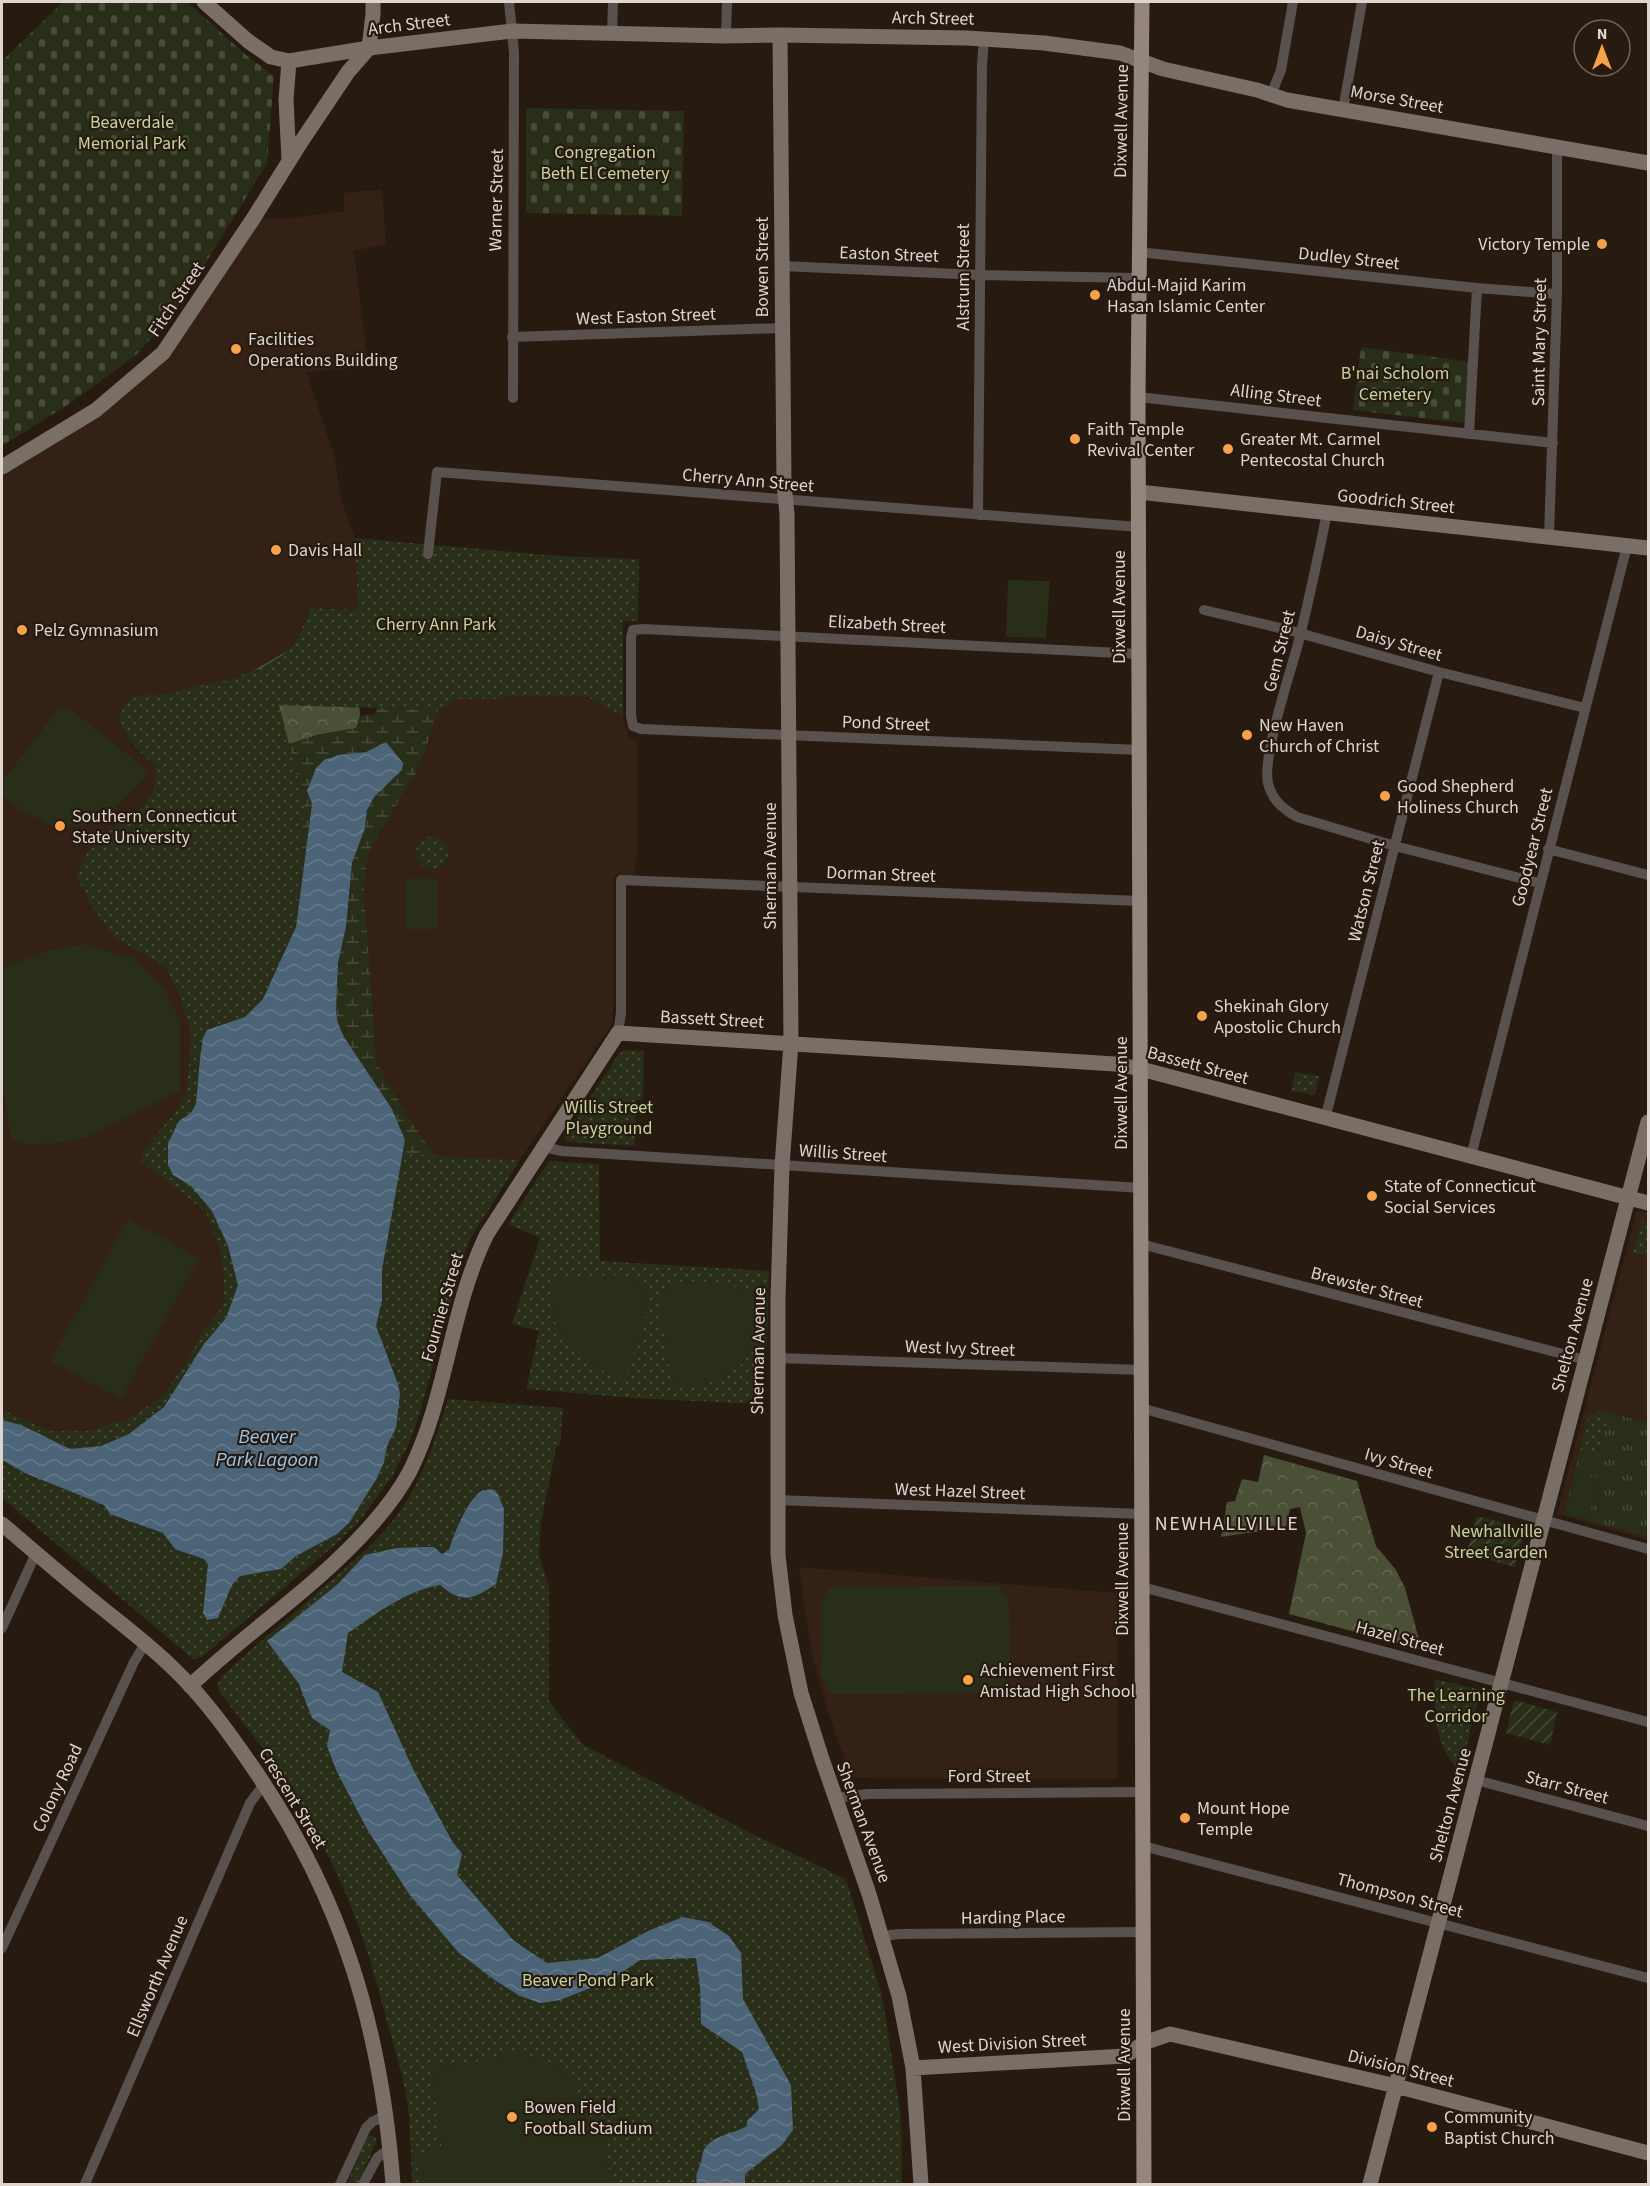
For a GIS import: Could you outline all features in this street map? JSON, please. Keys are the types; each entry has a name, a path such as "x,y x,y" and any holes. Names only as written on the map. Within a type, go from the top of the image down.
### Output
{"main road":[{"path":"204,2 271,57 289,61 286,100 289,160"},
{"path":"369,48 374,14 373,2"},
{"name":"Dixwell Avenue","path":"1142,2 1138,252 1138,527 1144,2184"},
{"name":"Arch Street","path":"289,61 369,48 512,31 984,39 1093,49 1120,53 1141,61"},
{"name":"Bowen Street","path":"780,35 786,500"},
{"name":"Fitch Street","path":"2,467 96,410 163,353 348,72 369,48"},
{"name":"Morse Street","path":"1141,61 1163,69 1287,100 1648,163"},
{"name":"Goodrich Street","path":"1139,492 1648,548"},
{"name":"Sherman Avenue","path":"786,500 791,1043 782,1166 777,1358 779,1566 790,1644 801,1693 883,1936 899,1996 913,2068 921,2184"},
{"name":"Bassett Street","path":"618,1034 1115,1064 1648,1203"},
{"name":"Fournier Street","path":"190,1686 331,1566 360,1538 399,1489 426,1435 477,1255 487,1234 618,1034"},
{"name":"Shelton Avenue","path":"1370,2184 1648,1122"},
{"name":"Crescent Street","path":"2,1524 146,1642 190,1686 215,1715 264,1784 298,1838 351,1958 376,2050 393,2184"},
{"name":"Division Street","path":"1144,2043 1170,2034 1396,2086 1648,2153"},
{"name":"West Division Street","path":"913,2068 1125,2056 1144,2043"}],"street":[{"name":"Warner Street","path":"509,2 514,52 513,398"},
{"path":"612,34 613,2"},
{"path":"726,36 727,2"},
{"path":"1271,95 1281,70 1293,2"},
{"path":"1343,110 1362,2"},
{"name":"Alstrum Street","path":"978,515 981,65 984,39"},
{"name":"Saint Mary Street","path":"1549,537 1557,294 1557,147"},
{"name":"Dudley Street","path":"1138,252 1477,288 1557,294"},
{"name":"Easton Street","path":"782,266 980,275 1138,278"},
{"path":"1469,435 1477,288"},
{"name":"West Easton Street","path":"512,337 782,328"},
{"name":"Alling Street","path":"1138,397 1553,443"},
{"name":"Cherry Ann Street","path":"428,554 437,472 1138,527"},
{"name":"Gem Street","path":"1327,513 1300,633 1268,756 1268,783 1273,796 1286,811 1297,817 1395,846"},
{"name":"Goodyear Street","path":"1471,1156 1627,546"},
{"name":"Daisy Street","path":"1204,610 1585,708"},
{"name":"Elizabeth Street","path":"633,726 631,648 633,630 1139,654"},
{"name":"Watson Street","path":"1325,1119 1439,672"},
{"name":"Pond Street","path":"633,726 641,729 1140,750"},
{"path":"1395,846 1539,883"},
{"path":"1548,849 1648,875"},
{"name":"Dorman Street","path":"621,880 1139,901"},
{"name":"Fournier Street","path":"618,1034 621,1013 621,880"},
{"name":"Willis Street","path":"543,1148 782,1166 1141,1188"},
{"name":"Brewster Street","path":"1141,1244 1586,1360"},
{"name":"West Ivy Street","path":"777,1358 1142,1370"},
{"name":"Ivy Street","path":"1141,1408 1648,1549"},
{"name":"West Hazel Street","path":"777,1500 1142,1514"},
{"path":"2,1628 36,1553"},
{"name":"Hazel Street","path":"1142,1587 1648,1722"},
{"name":"Colony Road","path":"2,1948 134,1662 146,1642"},
{"name":"Starr Street","path":"1476,1780 1648,1826"},
{"name":"Ellsworth Avenue","path":"85,2184 250,1803 264,1784"},
{"name":"Ford Street","path":"836,1798 868,1794 1142,1792"},
{"name":"Thompson Street","path":"1143,1846 1648,1978"},
{"name":"Harding Place","path":"883,1936 1142,1932"},
{"path":"340,2184 366,2128 386,2115"},
{"path":"363,2184 377,2158 390,2148"}],"shaded area":[{"name":"Southern Connecticut State University","path":"382,189 386,244 354,251 368,367 306,372 335,458 341,500 355,538 358,611 310,608 301,630 287,651 253,671 220,682 160,695 136,696 124,704 118,719 137,751 155,765 158,779 148,802 90,849 115,938 165,966 180,995 191,1033 187,1092 174,1114 143,1150 156,1174 206,1212 220,1249 224,1280 223,1307 203,1332 188,1360 161,1398 127,1419 90,1431 50,1431 2,1410 2,468 163,353 253,219 290,218 344,211 344,193"},
{"path":"513,696 587,697 623,716 629,737 637,741 637,850 634,875 614,875 613,1022 520,1160 435,1156 377,1064 364,892 366,866 372,845 419,768 437,712 458,699 499,699"},
{"path":"1637,1210 1648,1213 1648,1540 1557,1514"},
{"name":"Achievement First Amistad High School","path":"799,1567 1117,1593 1118,1779 851,1778 827,1708 811,1651"}],"green space":[{"name":"Beaverdale Memorial Park","path":"63,2 187,2 246,55 274,76 267,163 178,308 136,355 72,402 2,446 2,61"},
{"name":"Congregation Beth El Cemetery","path":"526,108 684,111 682,216 526,213"},
{"name":"B'nai Scholom Cemetery","path":"1361,347 1470,362 1465,423 1353,410"},
{"name":"Cherry Ann Park","path":"355,538 558,556 639,559 638,621 623,621 623,716 587,697 513,696 499,699 458,699 440,710 279,705 304,803 277,1147 520,1160 470,1239 419,1416 411,1439 392,1477 358,1523 336,1544 202,1657 193,1659 2,1498 2,1410 50,1431 90,1431 127,1419 161,1398 188,1360 203,1332 223,1306 224,1280 220,1249 206,1212 142,1162 143,1150 174,1114 187,1092 191,1033 180,995 165,966 115,938 91,905 76,875 90,849 144,804 152,794 156,781 155,765 133,745 118,719 127,702 139,695 161,695 209,686 244,675 274,661 290,648 301,631 310,608 358,610"},
{"path":"1008,580 1050,581 1046,638 1006,637"},
{"path":"356,650 360,716 357,728 317,735 268,751 238,677 287,651"},
{"path":"238,677 269,751 317,735 356,728 360,716 376,714 378,691 443,697 419,768 372,845 366,866 364,892 377,1064 435,1156 382,1270 405,1140 392,1109 344,1037 336,1012 338,963 346,927 352,863 365,828 367,810 375,796 396,776 386,742 367,751 327,759 316,769 312,777 309,793 312,804 296,927 263,999 212,1211 238,1285 164,1407 70,1449 2,1410 50,1431 90,1431 127,1419 161,1398 188,1360 203,1332 223,1306 224,1280 220,1249 206,1212 142,1162 143,1150 174,1114 187,1092 191,1033 180,995 165,966 115,938 91,905 76,875 90,849 144,804 152,794 156,781 155,765 133,745 118,719 124,704 136,696 160,695"},
{"path":"58,709 71,709 149,772 121,803 85,825 57,827 51,825 10,803 2,795 2,782"},
{"path":"432,837 443,842 448,853 443,864 432,869 421,864 416,853 421,842"},
{"path":"406,879 438,879 438,929 405,929"},
{"path":"84,944 133,958 163,987 180,1021 180,1091 86,1138 59,1143 25,1145 12,1139 5,1099 2,968 48,951"},
{"name":"Willis Street Playground","path":"628,1050 644,1051 643,1100 636,1100 635,1146 565,1140 565,1136 618,1055"},
{"path":"1295,1072 1319,1076 1315,1095 1292,1091"},
{"path":"550,1161 599,1164 600,1261 769,1271 767,1345 758,1404 632,1398 526,1389 539,1331 512,1324 540,1238 508,1224"},
{"path":"128,1219 199,1258 121,1399 50,1361"},
{"path":"1642,1220 1648,1222 1648,1256 1633,1252"},
{"path":"614,1275 637,1279 649,1295 645,1319 625,1379 590,1364 566,1344 554,1316 551,1299 552,1278"},
{"path":"701,1281 764,1292 762,1325 757,1341 749,1354 730,1373 704,1384 673,1387 662,1321 662,1296 676,1282"},
{"name":"Beaver Pond Park","path":"448,1399 563,1408 560,1444 556,1448 541,1522 539,1555 549,1587 549,1701 582,1744 750,1833 846,1879 882,1995 901,2117 902,2184 412,2184 409,2117 404,2085 375,1979 354,1914 342,1884 312,1826 277,1770 219,1692 217,1685 222,1676 355,1559 391,1523 419,1479"},
{"path":"1596,1409 1648,1423 1648,1529 1645,1536 1564,1514 1580,1451 1598,1455 1608,1418 1595,1414"},
{"path":"1589,1413 1608,1418 1598,1456 1580,1451"},
{"path":"1264,1455 1357,1481 1376,1546 1396,1570 1405,1588 1422,1650 1289,1614 1306,1533 1300,1507 1290,1509 1286,1527 1221,1537 1227,1502 1235,1501 1242,1479 1258,1482"},
{"path":"1576,1473 1599,1478 1589,1518 1566,1512"},
{"name":"Newhallville Street Garden","path":"1477,1516 1525,1528 1515,1567 1466,1554"},
{"path":"999,1586 1009,1602 1010,1675 999,1693 830,1694 821,1676 820,1604 830,1587"},
{"name":"The Learning Corridor","path":"1435,1679 1481,1690 1460,1771 1451,1762 1440,1740 1435,1704"},
{"path":"1514,1700 1557,1712 1550,1745 1506,1733"},
{"name":"Bowen Field Football Stadium","path":"508,2054 541,2058 565,2074 574,2085 586,2113 589,2130 603,2129 611,2184 420,2184 416,2153 442,2149 431,2067 476,2062"},
{"path":"370,2135 377,2141 358,2184 347,2184 367,2137"}],"water":[{"name":"Beaver Park Lagoon","path":"386,742 403,763 402,770 375,796 367,810 365,828 352,863 346,927 338,963 336,1012 344,1037 392,1109 405,1140 382,1270 382,1300 376,1326 400,1394 396,1428 387,1446 384,1462 377,1478 349,1523 337,1534 296,1556 281,1569 240,1576 232,1585 218,1618 207,1620 203,1613 208,1564 204,1559 175,1549 163,1533 110,1514 104,1505 25,1473 2,1460 2,1420 21,1425 70,1449 101,1446 129,1434 164,1407 204,1344 226,1318 238,1285 228,1246 212,1211 191,1186 173,1175 168,1165 168,1143 179,1121 191,1113 196,1104 203,1038 207,1030 245,1017 263,999 296,927 312,804 307,791 316,768 324,760 339,755 366,752"},
{"path":"492,1489 498,1494 504,1509 503,1553 496,1584 481,1594 468,1598 455,1595 440,1585 415,1592 391,1604 348,1633 342,1672 378,1692 413,1769 452,1841 462,1854 457,1875 514,1941 547,1963 598,1958 650,1930 683,1917 708,1922 729,1936 741,1953 743,1999 791,2085 793,2130 782,2145 745,2174 745,2184 697,2184 697,2173 706,2147 716,2139 747,2126 747,2121 759,2109 742,2052 701,2024 696,1958 640,1960 611,1980 560,2000 540,2003 520,1996 493,1979 458,1952 409,1894 367,1829 337,1772 327,1746 330,1730 312,1718 299,1684 267,1641 338,1584 365,1555 397,1548 434,1547 442,1554 449,1550 466,1509 482,1491"}],"place":[{"name":"Victory Temple","path":"1602,244"},
{"name":"Abdul-Majid Karim Hasan Islamic Center","path":"1095,295"},
{"name":"Facilities Operations Building","path":"236,349"},
{"name":"Faith Temple Revival Center","path":"1075,439"},
{"name":"Greater Mt. Carmel Pentecostal Church","path":"1228,449"},
{"name":"Davis Hall","path":"276,550"},
{"name":"Pelz Gymnasium","path":"22,630"},
{"name":"New Haven Church of Christ","path":"1247,735"},
{"name":"Good Shepherd Holiness Church","path":"1385,796"},
{"name":"Southern Connecticut State University","path":"60,826"},
{"name":"Shekinah Glory Apostolic Church","path":"1202,1016"},
{"name":"State of Connecticut Social Services","path":"1372,1196"},
{"name":"Achievement First Amistad High School","path":"968,1680"},
{"name":"Mount Hope Temple","path":"1185,1818"},
{"name":"Bowen Field Football Stadium","path":"512,2117"},
{"name":"Community Baptist Church","path":"1432,2127"}],"district":[{"name":"NEWHALLVILLE","path":"1227,1523"}]}
